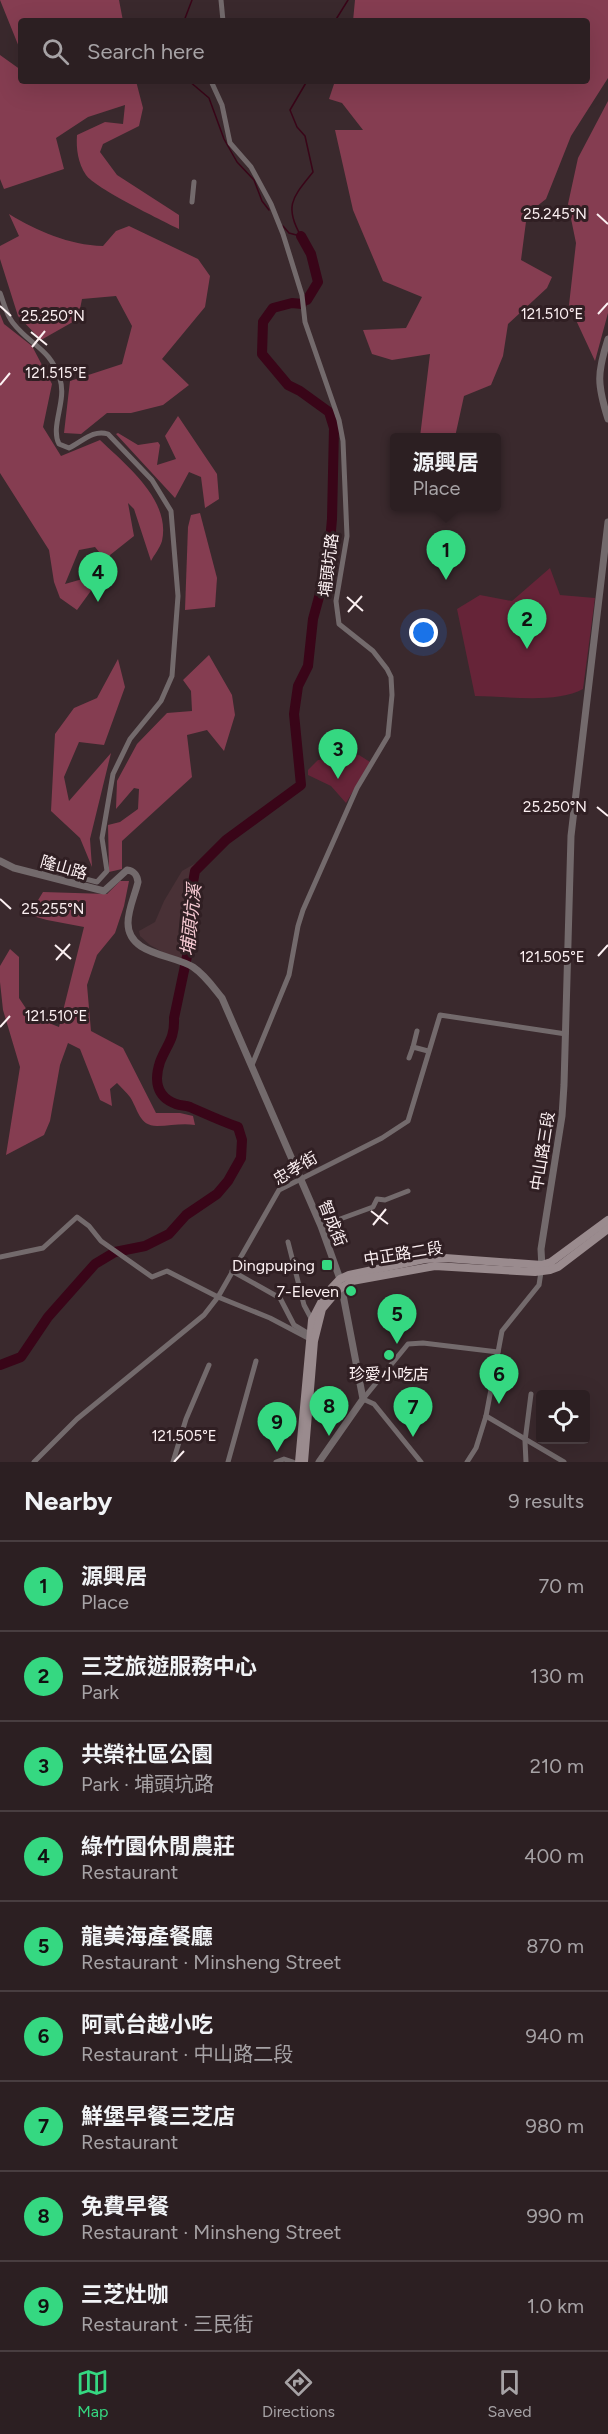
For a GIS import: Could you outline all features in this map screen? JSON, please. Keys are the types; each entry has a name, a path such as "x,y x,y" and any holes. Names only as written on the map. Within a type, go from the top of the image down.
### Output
{"main road":[{"path":"542,1268 608,1220"},
{"path":"542,1268 558,1267 608,1229"},
{"name":"中正路二段","path":"341,1283 349,1275 425,1259 445,1258 542,1268"},
{"path":"299,1462 309,1336 322,1299 341,1283"},
{"path":"304,1462 314,1321"}],"street":[{"path":"221,0 223,18"},
{"name":"埔頭坑路","path":"212,84 222,105 230,143 251,167 283,234 302,295 306,322 339,420 343,441 347,536 336,601 339,624 373,651 387,669 391,677 392,695 388,736 357,788 307,900 298,927 289,975 252,1065"},
{"path":"192,202 194,182"},
{"path":"0,292 12,321 45,351 60,378 63,387 57,433 59,444 69,447 95,433 108,434 152,480 171,511 174,527 178,596 172,676 161,701 130,739 113,774 102,838 107,871 97,882 54,871 41,874"},
{"path":"608,339 599,375 600,394 608,419"},
{"name":"中山路三段","path":"542,1268 541,1249 562,1116 571,836 608,522"},
{"name":"隆山路","path":"0,861 14,868 104,891 127,870 133,871 138,882 128,921 130,934 140,946 179,960 203,975 222,998 252,1065"},
{"name":"忠孝街","path":"36,1461 77,1419 204,1315 218,1297 279,1190 382,1138 408,1121 440,1015 566,1034"},
{"path":"409,1058 417,1031"},
{"path":"413,1047 428,1051"},
{"name":"智成街","path":"252,1065 321,1226 341,1283 363,1399"},
{"path":"321,1226 373,1207 377,1199 385,1200 408,1191"},
{"path":"0,1257 43,1248 77,1217 111,1248 152,1277 167,1271 218,1297 309,1336"},
{"path":"288,1242 304,1305 314,1321"},
{"path":"468,1462 476,1448 486,1416 502,1331 539,1285 542,1268"},
{"path":"232,1271 280,1298 294,1325 309,1336"},
{"path":"319,1462 363,1399 408,1344 423,1343 498,1352"},
{"path":"228,1462 256,1361"},
{"path":"173,1462 186,1419 209,1365"},
{"path":"526,1462 525,1441 531,1394"},
{"path":"363,1399 374,1404 421,1462"},
{"path":"486,1416 564,1462"},
{"path":"276,1462 284,1459 293,1462"}],"shaded area":[{"path":"0,0 119,0 122,18 18,18 18,45"},
{"path":"355,0 608,0 608,78 571,136 546,199 527,214 521,260 552,277 547,288 508,324 503,356 491,385 464,396 456,433 420,433 430,354 392,360 372,354 363,330 406,328 422,297 383,281 353,210 335,130 363,130 342,103 329,99 334,84 590,84 590,18 353,18"},
{"path":"0,55 18,68 18,84 137,84 143,108 139,126 103,144 100,152 117,175 179,215 179,229 102,188 86,175 81,166 77,151 77,135 105,122 123,124 125,105 88,117 56,138 64,169 4,189 0,179"},
{"path":"608,101 608,313 595,361 569,305 576,243 568,204 578,158"},
{"path":"9,214 54,236 90,245 103,246 116,231 129,226 198,259 210,276 205,307 162,359 189,385 163,405 131,413 107,413 81,434 64,433 70,381 122,364 132,326 116,296 82,299 78,319 41,340 18,316 0,259 0,246 19,236"},
{"path":"0,314 4,324 32,346 52,384 43,427 61,456 100,440 144,484 160,511 163,526 162,541 151,561 134,509 128,503 134,536 105,559 95,547 79,550 65,584 86,578 93,588 77,610 60,598 54,582 49,550 0,473"},
{"path":"178,416 217,474 219,499 205,508 201,477 189,472 175,498 116,434 138,445 158,442 160,445 157,465 176,459 165,436"},
{"path":"200,513 217,578 215,607 185,610 188,527 191,515"},
{"path":"550,568 560,595 595,598 583,689 572,694 545,698 475,696 457,609 480,595 512,601"},
{"path":"209,655 232,695 235,715 224,751 207,730 187,735 192,777 122,841 122,869 109,872 108,825 120,822 138,809 139,789 134,788 116,809 117,781 137,744 167,713 192,711 191,691 183,680"},
{"path":"118,659 125,687 104,745 79,742 64,777 69,801 111,753 90,839 92,867 80,838 51,811 55,734 74,708 97,698"},
{"path":"359,755 370,762 346,803 331,786 308,775 308,770 318,760"},
{"path":"196,863 198,865 191,884 192,919 183,960 150,945 140,936 139,931 155,922 164,901 182,871"},
{"path":"120,881 129,881 124,906 115,933 97,955 87,985 91,1031 123,1048 156,1113 180,1113 193,1116 195,1125 157,1126 146,1123 130,1097 117,1083 110,1089 112,1106 100,1100 80,1049 68,1043 60,1065 50,1121 44,1135 6,1155 20,1067 3,1010 0,966 10,949 19,957 19,998 31,1016 59,1027 84,927 29,915 43,892 107,894"}],"waterway":[{"name":"埔頭坑溪","path":"185,18 192,0"},
{"path":"337,18 348,0"},
{"name":"埔頭坑溪","path":"193,84 209,98 224,139 237,162 254,180 262,201 269,210"},
{"path":"301,236 293,216 293,201 313,172 305,136 297,127 290,110 305,84"},
{"name":"埔頭坑溪","path":"283,226 289,233 300,236"},
{"name":"埔頭坑溪","path":"301,236 311,254 318,282 307,300"},
{"name":"埔頭坑溪","path":"0,1365 21,1357 48,1317 95,1264 115,1252 145,1246 169,1234 186,1215 217,1194 228,1181 241,1158 242,1140 238,1127 169,1101 158,1087 157,1075 173,1031 193,928 192,888 195,871 226,840 301,785 294,714 298,686 308,666 313,619 328,564 332,519 334,428 329,412 288,385 262,354 263,322 273,308 292,303 302,304"}],"place":[{"name":"源興居","path":"446,580"},
{"name":"綠竹園休閒農莊","path":"98,602"},
{"name":"三芝旅遊服務中心","path":"527,649"},
{"name":"共榮社區公園","path":"338,779"},
{"name":"Dingpuping","path":"327,1265"},
{"name":"7-Eleven","path":"351,1291"},
{"name":"龍美海產餐廳","path":"397,1344"},
{"name":"珍愛小吃店","path":"389,1355"},
{"name":"阿貳台越小吃","path":"499,1404"},
{"name":"免費早餐","path":"329,1436"},
{"name":"鮮堡早餐三芝店","path":"413,1437"},
{"name":"三芝灶咖","path":"277,1452"}]}
